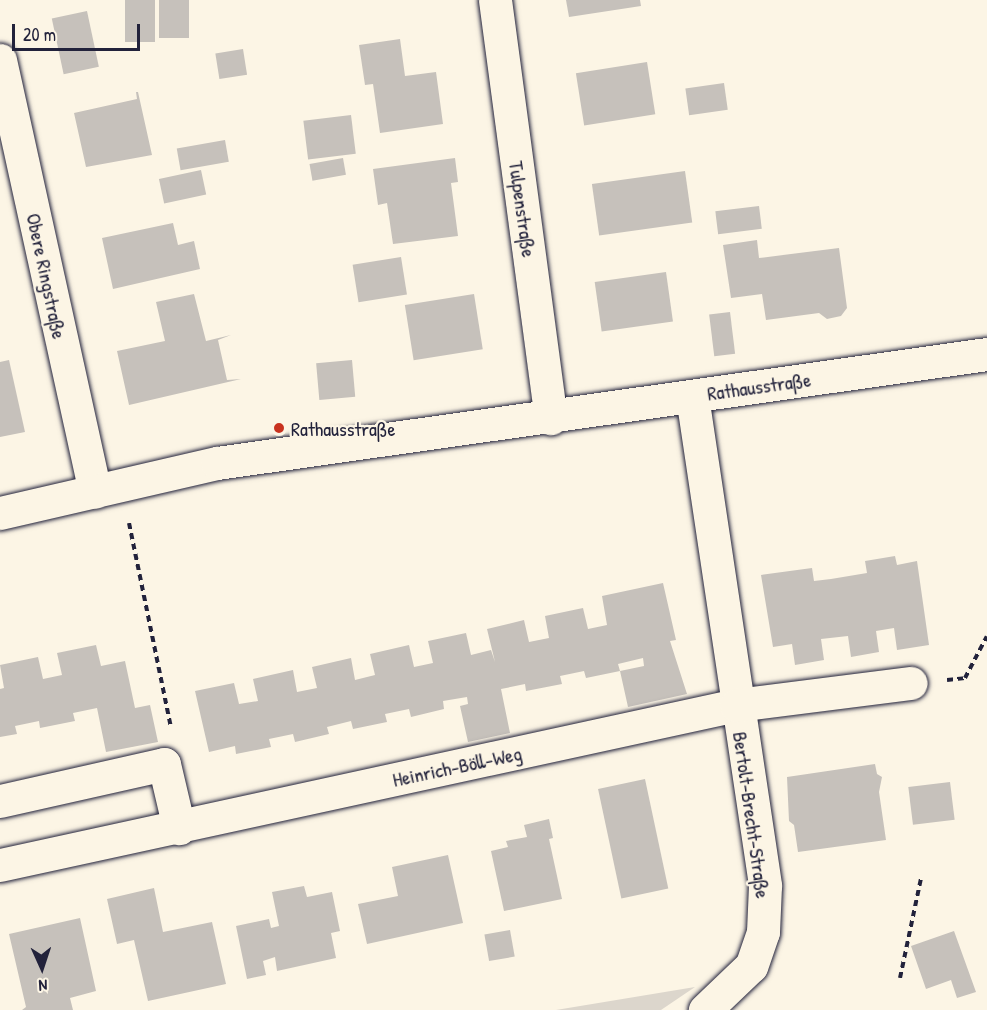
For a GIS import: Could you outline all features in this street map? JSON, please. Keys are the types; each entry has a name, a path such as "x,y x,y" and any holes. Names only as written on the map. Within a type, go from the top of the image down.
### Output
{"street":[{"name":"Tulpenstraße","path":"495,0 551,418"},
{"name":"Obere Ringstraße","path":"0,60 108,488"},
{"name":"Rathausstraße","path":"0,513 217,463 551,418 987,354"},
{"name":"Bertolt-Brecht-Straße","path":"692,396 736,705 765,886 763,932 751,966 705,1010"},
{"name":"Bertolt-Brecht-Straße","path":"736,705 911,683"},
{"name":"Heinrich-Böll-Weg","path":"0,865 736,705"},
{"path":"0,801 164,764 178,828"}],"path":[{"path":"108,488 172,731"},
{"path":"911,683 965,678 987,636"},
{"path":"900,978 921,878"}],"shaded area":[{"path":"695,987 661,1010 556,1010"}],"building":[{"path":"125,0 155,0 155,42 125,42"},
{"path":"159,0 189,0 189,38 159,38"},
{"path":"566,0 640,0 641,6 569,17"},
{"path":"87,11 99,67 64,74 52,18"},
{"path":"400,39 405,76 436,72 443,124 380,133 373,84 365,85 359,45"},
{"path":"243,49 247,75 219,79 215,53"},
{"path":"647,62 655,114 584,126 576,73"},
{"path":"724,83 728,110 689,115 685,88"},
{"path":"136,92 138,92 152,155 86,167 74,113 137,99"},
{"path":"351,115 356,154 308,160 303,121"},
{"path":"225,140 229,162 181,170 177,149"},
{"path":"343,158 346,175 312,181 310,164"},
{"path":"455,158 458,182 451,183 458,236 393,244 387,203 378,205 373,169"},
{"path":"201,170 206,194 164,203 159,179"},
{"path":"685,171 692,222 599,236 592,184"},
{"path":"759,206 762,229 718,234 715,211"},
{"path":"173,223 178,245 194,241 200,269 113,289 102,238"},
{"path":"757,240 759,258 839,248 847,308 841,316 827,319 819,313 766,320 762,294 731,298 723,245"},
{"path":"401,257 407,295 359,302 353,265"},
{"path":"666,272 673,322 602,332 595,282"},
{"path":"194,294 206,341 231,335 218,340 227,380 241,379 129,405 117,351 165,341 156,302"},
{"path":"474,294 483,349 414,360 405,305"},
{"path":"730,312 735,354 714,356 709,315"},
{"path":"9,360 25,432 0,437 0,362"},
{"path":"352,360 355,397 319,400 316,363"},
{"path":"895,556 897,565 917,561 929,645 897,650 894,628 876,631 879,652 851,657 848,636 821,639 824,660 795,665 792,644 773,647 761,575 812,568 814,581 831,579 867,573 865,561"},
{"path":"663,583 676,640 670,641 687,694 628,707 620,671 586,678 584,671 560,676 562,684 526,691 525,684 501,689 510,733 468,742 460,706 468,704 467,697 443,701 444,709 411,717 409,709 385,714 387,722 353,729 351,721 327,727 329,734 295,742 293,734 269,739 271,747 236,754 235,746 209,752 195,691 234,683 239,704 258,701 253,679 293,670 297,692 317,688 312,667 351,658 355,680 375,675 370,654 409,645 414,667 433,663 428,641 466,633 471,655 491,650 495,662 487,629 524,620 529,642 549,638 545,616 583,608 588,629 607,625 602,596","holes":["643,658 644,666 620,671 618,664"]},
{"path":"96,645 101,666 125,661 135,708 150,705 158,742 106,752 97,708 73,713 75,721 40,728 39,721 15,726 17,734 0,737 0,689 4,688 0,665 38,657 43,679 62,675 57,653"},
{"path":"875,764 877,774 882,777 879,792 886,840 798,852 794,825 789,821 787,777"},
{"path":"645,779 668,889 621,899 598,789"},
{"path":"950,782 955,820 913,825 908,787"},
{"path":"549,819 553,838 549,839 562,899 504,911 491,851 508,847 506,841 527,837 524,825"},
{"path":"448,855 463,923 367,944 358,904 398,896 392,867"},
{"path":"304,886 307,897 332,892 340,931 331,933 336,958 277,971 275,957 263,961 266,975 247,979 236,926 269,919 271,928 279,926 272,892"},
{"path":"154,888 163,932 212,922 226,984 148,1001 134,940 117,944 107,899"},
{"path":"80,918 96,991 70,998 73,1010 22,1010 26,1007 9,934"},
{"path":"510,930 515,957 489,961 484,935"},
{"path":"954,931 976,992 957,998 951,980 926,989 911,946"}],"place":[{"name":"Rathausstraße","path":"279,428"}]}
